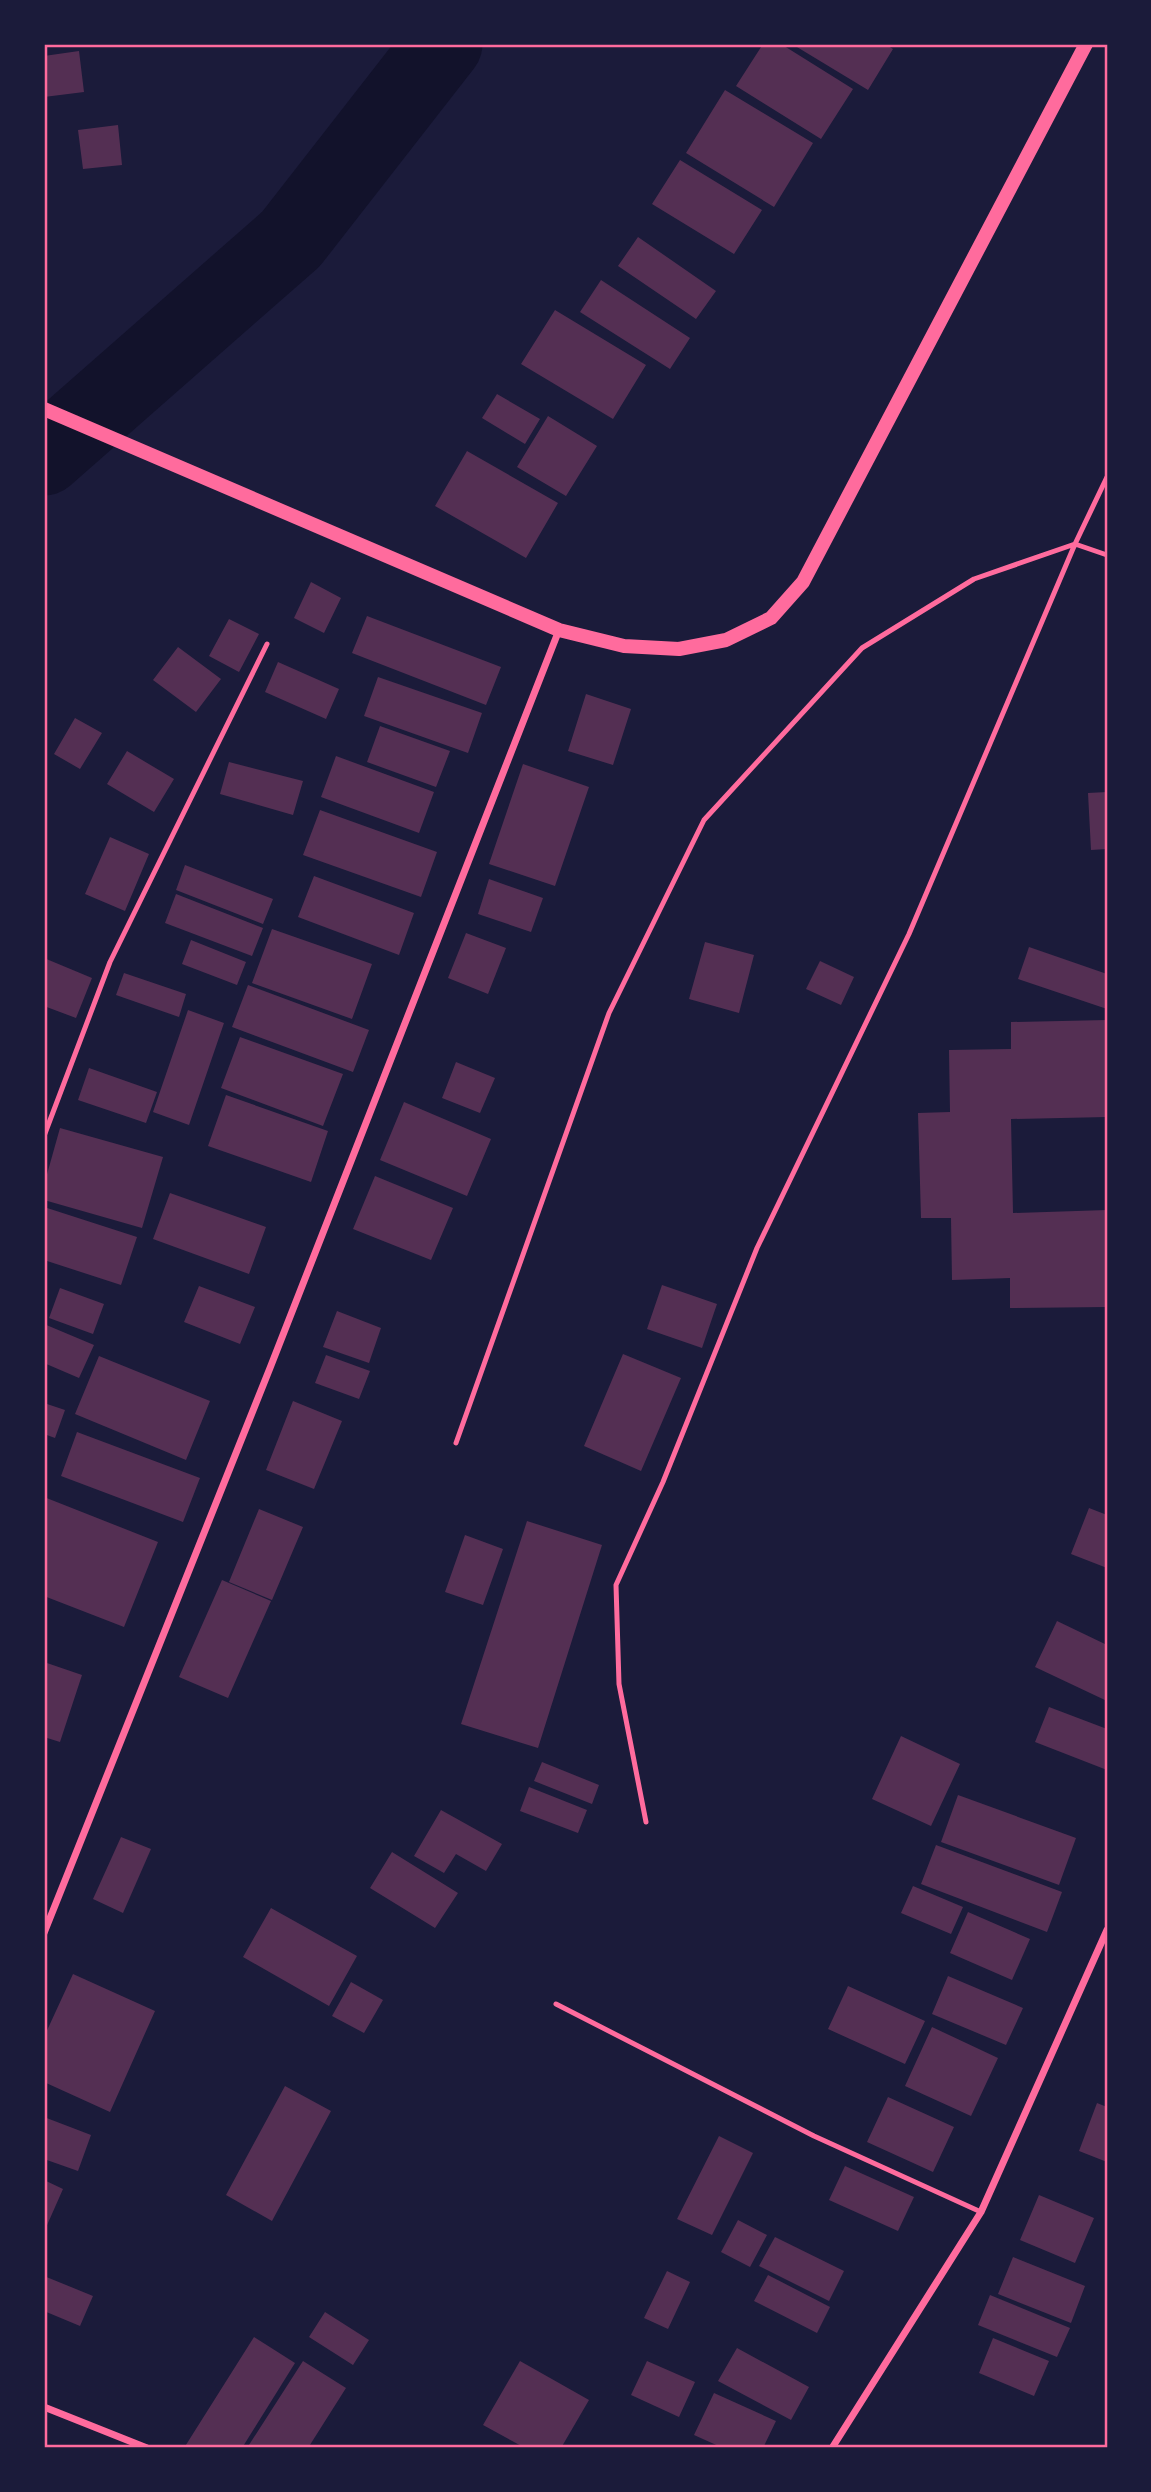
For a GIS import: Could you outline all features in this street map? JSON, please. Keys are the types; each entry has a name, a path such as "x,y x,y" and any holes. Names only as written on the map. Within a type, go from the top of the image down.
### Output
{"main road":[{"path":"44,409 559,630 624,646 678,649 726,640 771,618 803,582 1086,44"}],"street":[{"path":"44,1933 270,1368 559,630"},
{"path":"832,2448 981,2212 1107,1930"},
{"path":"44,2407 148,2448"}],"lane":[{"path":"646,1822 619,1684 616,1585 663,1482 757,1248 909,934 1074,544 1107,478"},
{"path":"456,1443 609,1013 704,820 862,648 974,579 1074,544 1107,555"},
{"path":"44,1136 110,962 267,644"},
{"path":"556,2004 814,2136 981,2212"}],"building":[{"path":"763,44 781,44 853,89 821,139 736,86"},
{"path":"792,44 885,44 893,49 868,90"},
{"path":"79,51 84,92 44,97 44,56"},
{"path":"725,90 813,143 774,207 686,153"},
{"path":"118,125 122,165 83,169 78,130"},
{"path":"680,160 762,210 734,254 652,204"},
{"path":"638,237 716,291 696,319 618,266"},
{"path":"601,280 690,338 670,369 580,312"},
{"path":"555,310 646,365 613,419 521,364"},
{"path":"497,394 540,419 525,444 482,418"},
{"path":"548,416 597,446 566,496 517,467"},
{"path":"467,451 558,503 526,558 435,506"},
{"path":"311,582 341,598 324,633 294,618"},
{"path":"367,616 501,667 486,705 352,653"},
{"path":"229,619 259,634 239,672 209,656"},
{"path":"178,647 221,679 196,712 153,680"},
{"path":"278,662 339,689 326,719 265,692"},
{"path":"378,677 482,713 468,753 364,716"},
{"path":"586,694 631,709 613,765 568,751"},
{"path":"75,718 102,733 80,769 54,754"},
{"path":"380,726 450,751 436,787 367,762"},
{"path":"127,751 174,779 154,812 107,784"},
{"path":"336,756 434,792 419,833 321,797"},
{"path":"229,762 303,781 293,815 220,794"},
{"path":"523,764 589,787 555,886 489,864"},
{"path":"1107,792 1107,849 1091,850 1088,793"},
{"path":"320,810 437,852 421,897 303,855"},
{"path":"110,837 149,854 125,911 85,894"},
{"path":"185,865 273,899 263,924 176,890"},
{"path":"314,876 414,913 399,955 298,917"},
{"path":"489,879 543,898 531,932 478,914"},
{"path":"176,894 263,928 252,956 165,923"},
{"path":"272,929 372,964 352,1019 252,983"},
{"path":"466,933 506,948 488,994 448,978"},
{"path":"191,940 246,962 237,985 182,964"},
{"path":"705,942 754,955 739,1013 689,999"},
{"path":"1029,947 1107,974 1107,1009 1018,979"},
{"path":"44,958 92,978 76,1018 44,1006"},
{"path":"820,961 854,977 841,1005 806,989"},
{"path":"124,973 186,994 179,1017 116,995"},
{"path":"248,985 369,1030 353,1072 232,1027"},
{"path":"188,1010 224,1023 189,1125 153,1112"},
{"path":"1107,1020 1107,1117 1011,1119 1013,1213 1107,1210 1107,1307 1010,1308 1010,1278 952,1280 951,1218 921,1218 918,1113 950,1112 949,1050 1011,1049 1011,1022"},
{"path":"240,1037 343,1074 323,1126 221,1088"},
{"path":"456,1062 495,1078 480,1113 442,1098"},
{"path":"89,1068 157,1092 146,1123 78,1100"},
{"path":"226,1095 328,1131 311,1182 208,1146"},
{"path":"404,1102 491,1139 467,1196 380,1160"},
{"path":"60,1128 163,1157 142,1228 44,1200 44,1185"},
{"path":"375,1176 453,1208 431,1260 353,1229"},
{"path":"170,1193 266,1227 249,1274 153,1239"},
{"path":"44,1207 137,1237 121,1285 44,1260"},
{"path":"662,1285 717,1304 702,1348 647,1329"},
{"path":"199,1286 255,1307 240,1344 184,1322"},
{"path":"60,1288 104,1304 93,1334 49,1318"},
{"path":"337,1311 381,1328 369,1363 323,1347"},
{"path":"44,1324 94,1345 79,1378 44,1363"},
{"path":"623,1354 681,1378 641,1471 584,1446"},
{"path":"326,1355 370,1371 359,1399 315,1383"},
{"path":"99,1356 210,1401 186,1460 75,1414"},
{"path":"293,1401 342,1421 314,1489 266,1470"},
{"path":"44,1403 65,1410 55,1438 44,1434"},
{"path":"77,1432 200,1478 183,1522 61,1476"},
{"path":"44,1497 158,1542 124,1627 44,1596"},
{"path":"1089,1508 1107,1515 1107,1568 1071,1554"},
{"path":"259,1509 303,1527 272,1600 229,1582"},
{"path":"527,1521 602,1545 538,1748 461,1724"},
{"path":"465,1535 503,1549 483,1605 445,1592"},
{"path":"222,1580 271,1601 228,1698 179,1677"},
{"path":"1057,1621 1107,1645 1107,1701 1035,1667"},
{"path":"44,1662 82,1675 60,1742 44,1737"},
{"path":"1049,1707 1107,1729 1107,1770 1035,1742"},
{"path":"901,1736 960,1764 931,1826 872,1799"},
{"path":"542,1762 599,1785 592,1804 534,1781"},
{"path":"529,1787 587,1810 578,1833 520,1811"},
{"path":"958,1795 1076,1838 1059,1885 941,1842"},
{"path":"441,1810 502,1844 486,1871 456,1854 444,1873 414,1856"},
{"path":"121,1837 151,1849 123,1913 93,1899"},
{"path":"936,1845 1062,1892 1047,1932 921,1884"},
{"path":"392,1852 458,1893 435,1928 370,1888"},
{"path":"913,1886 963,1907 951,1934 901,1913"},
{"path":"271,1908 357,1956 329,2006 243,1957"},
{"path":"968,1912 1030,1939 1012,1980 950,1953"},
{"path":"73,1974 155,2011 110,2112 44,2082 44,2037"},
{"path":"948,1976 1023,2008 1006,2045 932,2014"},
{"path":"351,1982 383,2000 364,2033 332,2016"},
{"path":"848,1986 925,2021 905,2064 828,2029"},
{"path":"932,2027 998,2058 971,2116 905,2086"},
{"path":"285,2086 331,2111 272,2221 226,2195"},
{"path":"888,2097 954,2127 933,2172 867,2142"},
{"path":"1097,2103 1107,2107 1107,2162 1079,2151"},
{"path":"44,2117 91,2135 78,2171 44,2159"},
{"path":"719,2136 753,2153 712,2235 677,2219"},
{"path":"845,2166 914,2197 898,2231 829,2200"},
{"path":"44,2180 63,2189 44,2232"},
{"path":"1039,2195 1094,2218 1075,2263 1020,2240"},
{"path":"738,2220 767,2235 750,2267 721,2252"},
{"path":"775,2237 844,2271 829,2301 759,2266"},
{"path":"1013,2257 1085,2286 1071,2323 998,2294"},
{"path":"667,2271 690,2282 668,2329 644,2318"},
{"path":"768,2275 830,2307 817,2333 754,2301"},
{"path":"44,2276 93,2296 80,2326 44,2311"},
{"path":"990,2295 1070,2328 1057,2357 978,2325"},
{"path":"325,2312 369,2340 353,2365 309,2337"},
{"path":"254,2337 295,2363 242,2448 184,2448"},
{"path":"993,2338 1049,2361 1034,2396 979,2373"},
{"path":"737,2348 809,2387 791,2420 718,2381"},
{"path":"303,2361 346,2388 308,2448 247,2448"},
{"path":"520,2361 589,2400 561,2448 525,2448 483,2425"},
{"path":"647,2361 695,2382 679,2417 631,2395"},
{"path":"714,2393 776,2421 763,2448 723,2448 694,2435"}],"waterway":[{"path":"44,456 291,239 443,44"}]}
